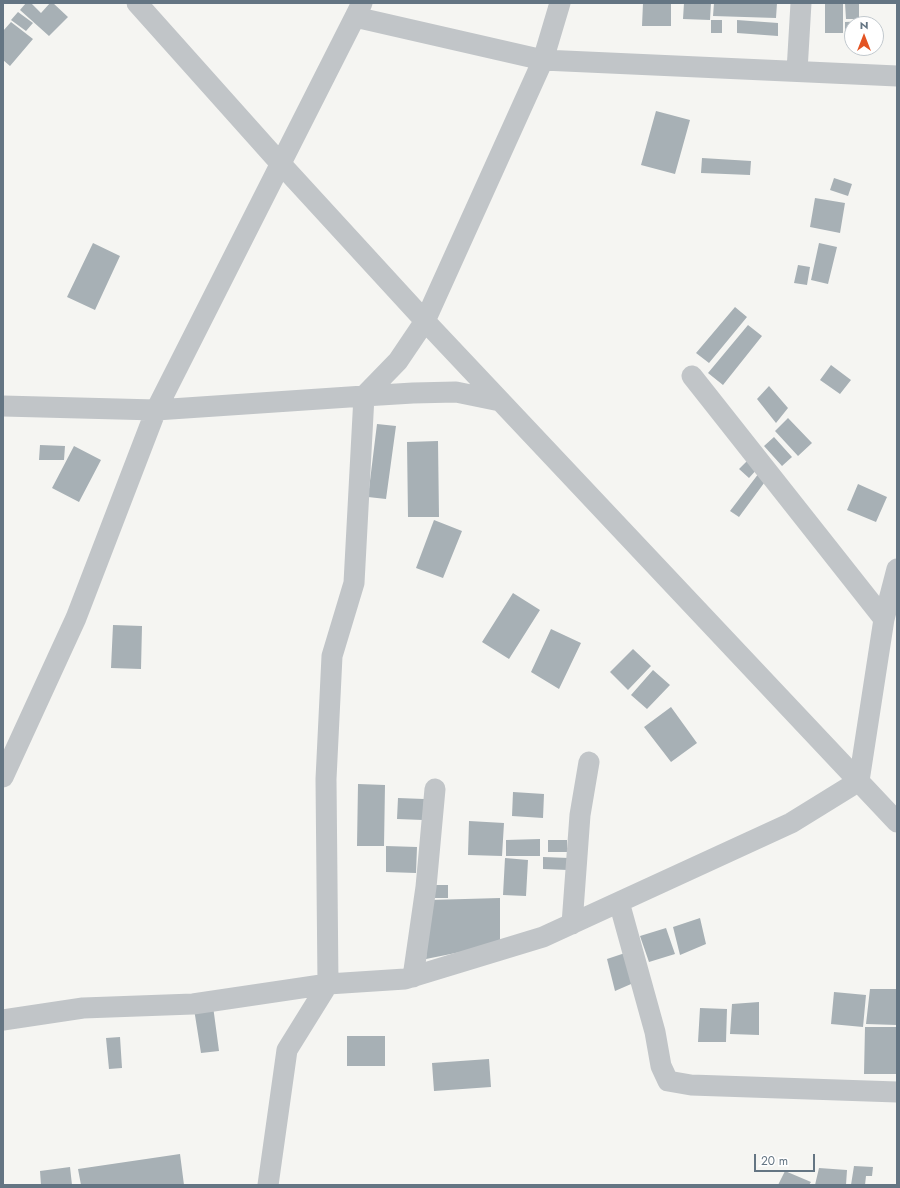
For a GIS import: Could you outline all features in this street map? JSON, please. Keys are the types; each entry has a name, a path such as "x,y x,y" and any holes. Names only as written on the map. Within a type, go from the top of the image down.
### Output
{"street":[{"path":"137,3 280,163 425,321 897,822"},
{"path":"268,1185 287,1050 328,984 326,779 332,656 354,583 364,396 398,361 425,321 543,60 560,3"},
{"path":"797,71 801,3"},
{"path":"3,777 76,618 156,410 280,163 359,10 543,60 897,76"},
{"path":"692,376 884,619"},
{"path":"3,406 156,410 413,393 456,392 500,401"},
{"path":"859,781 884,619 897,569"},
{"path":"572,924 580,815 589,762"},
{"path":"3,1020 83,1008 192,1004 328,984 405,979 413,977 543,937 791,822 859,781"},
{"path":"413,977 426,887 435,788"},
{"path":"619,902 655,1032 662,1066 668,1081 691,1084 897,1092"}],"building":[{"path":"26,3 31,3 41,13 50,3 53,3 68,17 49,36 20,10"},
{"path":"643,3 671,3 671,26 642,26"},
{"path":"684,3 711,3 710,20 683,19"},
{"path":"714,3 777,3 776,18 713,16"},
{"path":"825,3 843,3 843,33 825,33"},
{"path":"845,3 859,3 859,16 846,16"},
{"path":"18,12 33,23 26,31 11,20"},
{"path":"711,20 722,20 722,33 711,33"},
{"path":"737,20 778,23 778,36 737,33"},
{"path":"11,22 33,39 10,66 3,60 3,31"},
{"path":"656,111 690,120 675,174 641,165"},
{"path":"702,158 751,161 750,175 701,173"},
{"path":"834,178 852,184 848,196 830,190"},
{"path":"815,198 845,203 840,233 810,227"},
{"path":"93,243 120,256 95,310 67,297"},
{"path":"819,243 837,247 828,284 811,280"},
{"path":"798,265 810,267 807,285 794,283"},
{"path":"735,307 747,317 709,363 696,353"},
{"path":"748,325 762,336 723,385 708,373"},
{"path":"831,365 851,380 840,394 820,380"},
{"path":"769,386 788,408 776,423 757,399"},
{"path":"788,418 812,443 798,456 775,431"},
{"path":"377,424 396,426 386,499 368,497"},
{"path":"774,437 792,457 782,466 764,446"},
{"path":"438,441 439,517 408,517 407,442"},
{"path":"40,445 65,446 64,460 39,460"},
{"path":"74,446 101,460 79,502 52,488"},
{"path":"749,459 758,468 749,478 739,469"},
{"path":"759,473 767,479 739,517 730,511"},
{"path":"858,484 887,497 876,522 847,510"},
{"path":"434,520 462,531 443,578 416,568"},
{"path":"513,593 540,610 509,659 482,642"},
{"path":"113,625 142,626 141,669 111,668"},
{"path":"551,629 581,643 559,689 531,672"},
{"path":"633,649 651,666 628,690 610,672"},
{"path":"653,670 670,685 647,709 631,695"},
{"path":"671,707 697,743 671,762 644,727"},
{"path":"358,784 385,785 384,846 357,846"},
{"path":"513,792 544,794 543,818 512,816"},
{"path":"398,798 424,799 423,820 397,819"},
{"path":"469,821 504,823 502,856 468,855"},
{"path":"540,839 540,856 506,856 506,840"},
{"path":"548,840 567,840 567,852 548,852"},
{"path":"386,846 417,847 416,873 386,872"},
{"path":"543,857 569,858 568,870 543,869"},
{"path":"505,858 528,860 526,896 503,895"},
{"path":"434,885 448,885 448,898 434,898"},
{"path":"500,898 500,944 426,959 430,900"},
{"path":"700,918 706,944 680,955 673,927"},
{"path":"666,928 675,954 649,962 640,936"},
{"path":"631,951 638,981 615,991 607,959"},
{"path":"870,989 897,989 897,1025 866,1024"},
{"path":"834,992 866,995 863,1027 831,1024"},
{"path":"759,1002 759,1035 730,1034 732,1004"},
{"path":"213,1006 219,1051 201,1053 194,1009"},
{"path":"700,1008 727,1009 726,1042 698,1042"},
{"path":"865,1027 897,1027 897,1074 864,1074"},
{"path":"347,1036 385,1036 385,1066 347,1066"},
{"path":"120,1037 122,1068 109,1069 106,1038"},
{"path":"489,1059 491,1087 434,1091 432,1063"},
{"path":"180,1154 184,1185 81,1185 78,1169"},
{"path":"854,1166 873,1167 872,1176 866,1176 865,1185 851,1185"},
{"path":"70,1167 72,1185 41,1185 40,1171"},
{"path":"819,1168 847,1170 846,1185 815,1185"},
{"path":"785,1171 811,1182 809,1185 778,1185"}]}
